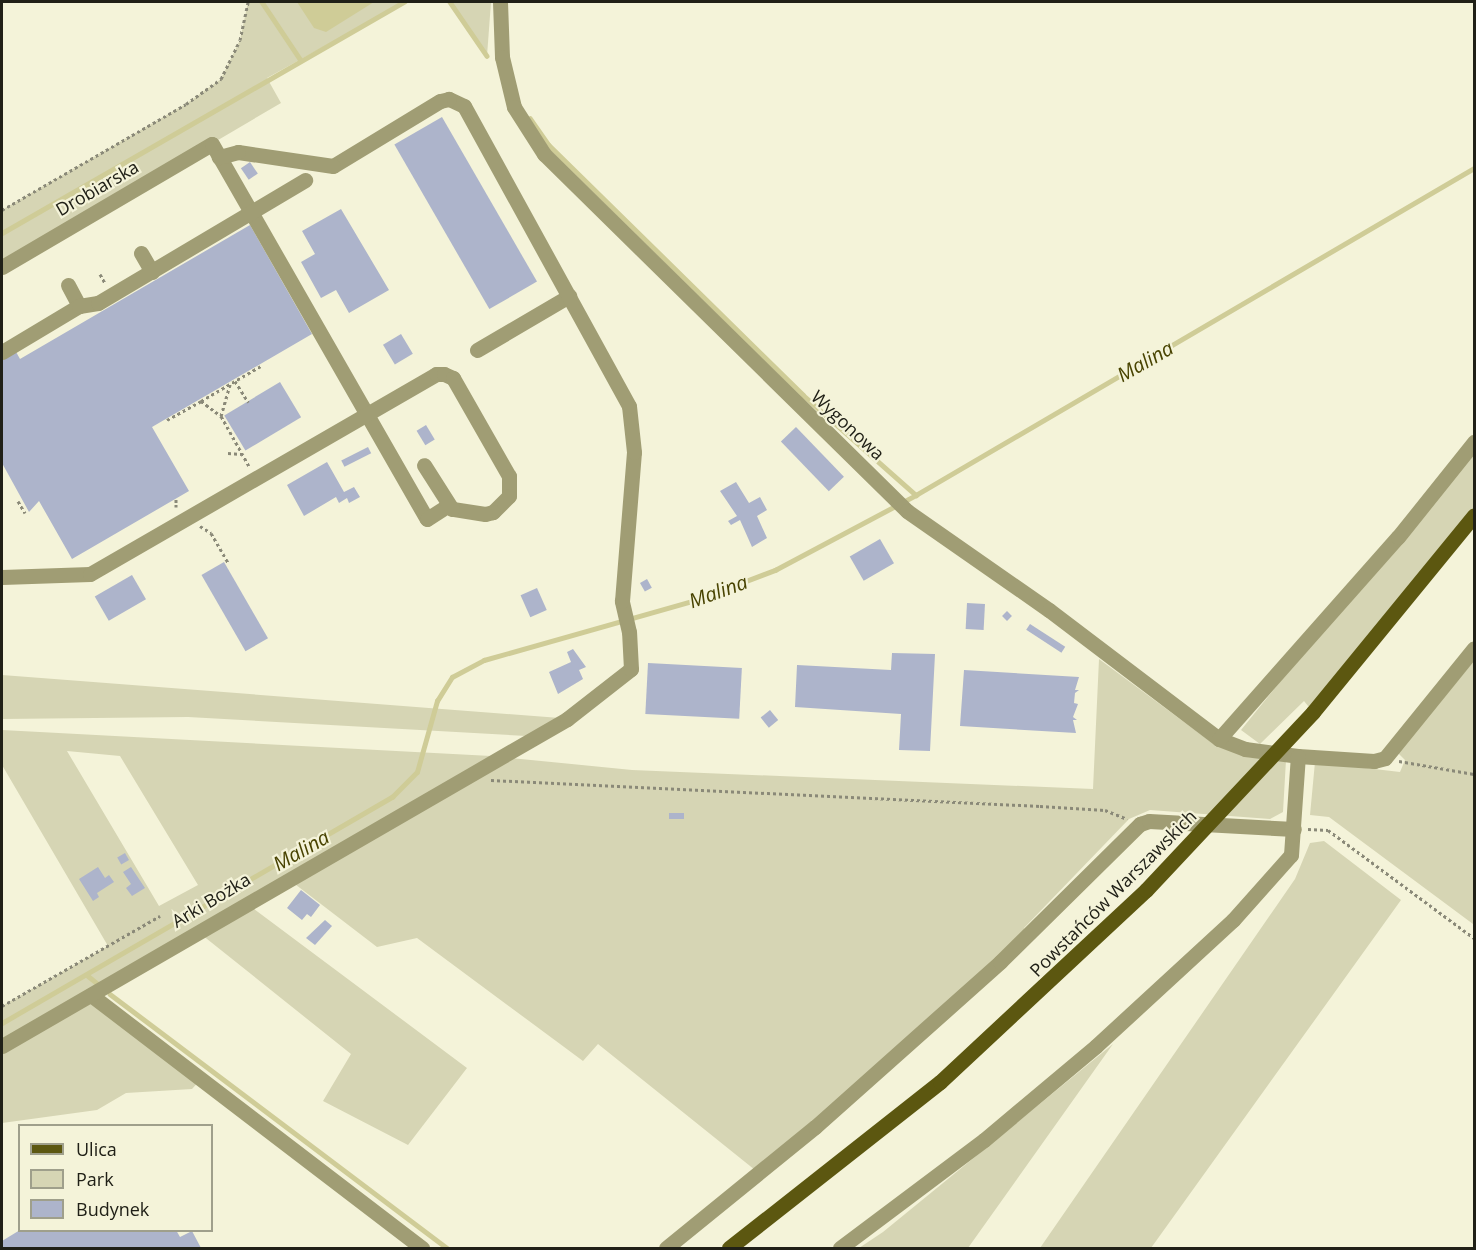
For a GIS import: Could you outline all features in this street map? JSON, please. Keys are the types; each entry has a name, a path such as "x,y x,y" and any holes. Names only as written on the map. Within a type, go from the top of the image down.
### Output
{"main road":[{"name":"Powstańców Warszawskich","path":"729,1248 940,1082 1146,890 1312,712 1474,514"}],"street":[{"name":"Wygonowa","path":"500,2 502,57 514,107 544,154 895,496 907,511 1040,604 1219,739 1245,749 1298,756 1374,761 1385,758"},
{"path":"215,150 333,166 440,101 458,100 465,106 569,296 477,350"},
{"path":"215,150 427,519 447,506"},
{"name":"Drobiarska","path":"2,267 215,150"},
{"path":"2,352 79,306 98,303 305,180"},
{"path":"141,253 152,272"},
{"path":"68,285 79,306"},
{"name":"Arki Bożka","path":"2,1046 567,719 631,669 629,632 622,602 634,452 632,416 622,391 569,296"},
{"path":"2,577 90,573 436,374 453,378 509,476 511,487 509,496 494,512 474,514 447,506 424,465"},
{"path":"1219,739 1398,537 1474,442"},
{"path":"1385,758 1474,648"},
{"path":"840,1248 984,1140 1096,1046 1233,920 1292,855 1298,756"},
{"path":"666,1248 824,1120 1000,962 1140,824 1149,821 1294,829"},
{"path":"91,995 422,1248"}],"path":[{"path":"2,210 186,104 221,79 240,40 248,2"},
{"path":"167,420 261,366"},
{"path":"235,381 248,402"},
{"path":"220,416 230,384"},
{"path":"201,401 220,416 251,469"},
{"path":"228,453 242,454"},
{"path":"18,501 25,513"},
{"path":"194,525 210,533 228,562"},
{"path":"1385,758 1474,774"},
{"path":"466,776 511,783 805,792 1105,810 1140,824"},
{"path":"1294,829 1328,830 1474,938"},
{"path":"2,1006 160,916"}],"green space":[{"path":"248,2 404,2 267,78 281,103 2,267 2,210 186,104 221,79 240,40"},
{"path":"450,2 491,2 487,56"},
{"path":"1474,442 1474,515 1313,712 1304,701 1260,744 1241,730"},
{"path":"1099,659 1215,745 1247,757 1286,760 1283,812 1270,819 1150,810 1129,819 1024,928 1027,935 760,1174 598,1044 583,1061 417,938 377,947 287,878 246,903 467,1068 408,1145 323,1101 351,1054 197,931 91,995 201,1079 192,1089 126,1093 97,1110 2,1123 2,1006 108,946 2,765 2,730 491,756 632,770 1093,789","holes":["67,751 120,756 198,885 159,906"]},
{"path":"1474,661 1473,924 1329,817 1310,815 1315,762 1400,772 1405,760 1398,753"},
{"path":"2,675 560,718 526,736 188,717 2,719"},
{"path":"1324,841 1401,900 1151,1248 1040,1248 1295,879 1310,843"},
{"path":"1113,1044 968,1248 859,1248 883,1232"}],"shaded area":[{"path":"297,2 374,2 326,32 314,28"}],"building":[{"path":"442,117 537,282 489,309 394,144"},
{"path":"250,162 258,174 249,180 241,168"},
{"path":"341,209 389,290 349,313 336,290 321,298 301,262 315,254 302,231"},
{"path":"250,225 312,334 152,427 189,491 72,559 39,501 29,512 2,463 2,358 15,350 20,359"},
{"path":"401,334 413,354 395,365 383,345"},
{"path":"280,382 301,417 245,451 224,415"},
{"path":"426,425 435,440 425,445 417,431"},
{"path":"796,427 844,477 829,491 781,442"},
{"path":"368,447 371,453 344,467 341,461"},
{"path":"327,462 344,492 354,487 360,497 349,503 347,498 339,503 336,497 304,516 287,485"},
{"path":"736,482 749,503 760,497 767,510 757,516 767,538 752,547 740,520 731,525 728,521 737,516 720,491"},
{"path":"880,539 894,563 864,581 850,556"},
{"path":"224,562 268,638 245,651 201,575"},
{"path":"132,575 146,599 109,621 95,596"},
{"path":"647,579 652,588 645,592 640,583"},
{"path":"537,588 547,610 530,617 521,595"},
{"path":"967,603 985,604 984,630 966,629"},
{"path":"1007,611 1012,616 1007,621 1002,616"},
{"path":"1030,624 1065,647 1061,653 1026,630"},
{"path":"573,649 586,667 579,670 583,679 558,694 549,672 571,662 567,652"},
{"path":"892,653 935,654 930,751 899,750 901,714 795,707 797,665 891,670"},
{"path":"648,663 742,668 739,719 645,714"},
{"path":"964,670 1079,677 1075,690 1079,690 1075,693 1074,703 1078,704 1073,717 1077,720 1073,720 1076,733 960,726"},
{"path":"770,710 778,720 769,728 761,718"},
{"path":"669,813 684,813 684,819 669,819"},
{"path":"125,853 129,860 121,864 117,858"},
{"path":"98,867 105,878 109,875 114,882 97,893 99,897 93,901 79,879"},
{"path":"131,867 145,888 132,896 126,888 131,884 123,872"},
{"path":"301,890 320,905 311,917 307,914 302,920 287,908"},
{"path":"325,920 332,926 315,945 306,938"},
{"path":"18,1231 177,1232 180,1237 193,1232 201,1248 2,1248 2,1241"}],"waterway":[{"path":"262,2 300,59"},
{"path":"2,233 404,2"},
{"path":"450,2 487,56"},
{"path":"530,118 549,145 803,395 916,495"},
{"name":"Malina","path":"2,1023 392,797 417,772 437,701 452,677 484,660 696,600 775,570 916,495 1474,168"},
{"path":"87,975 98,984"},
{"path":"110,994 447,1248"}]}
